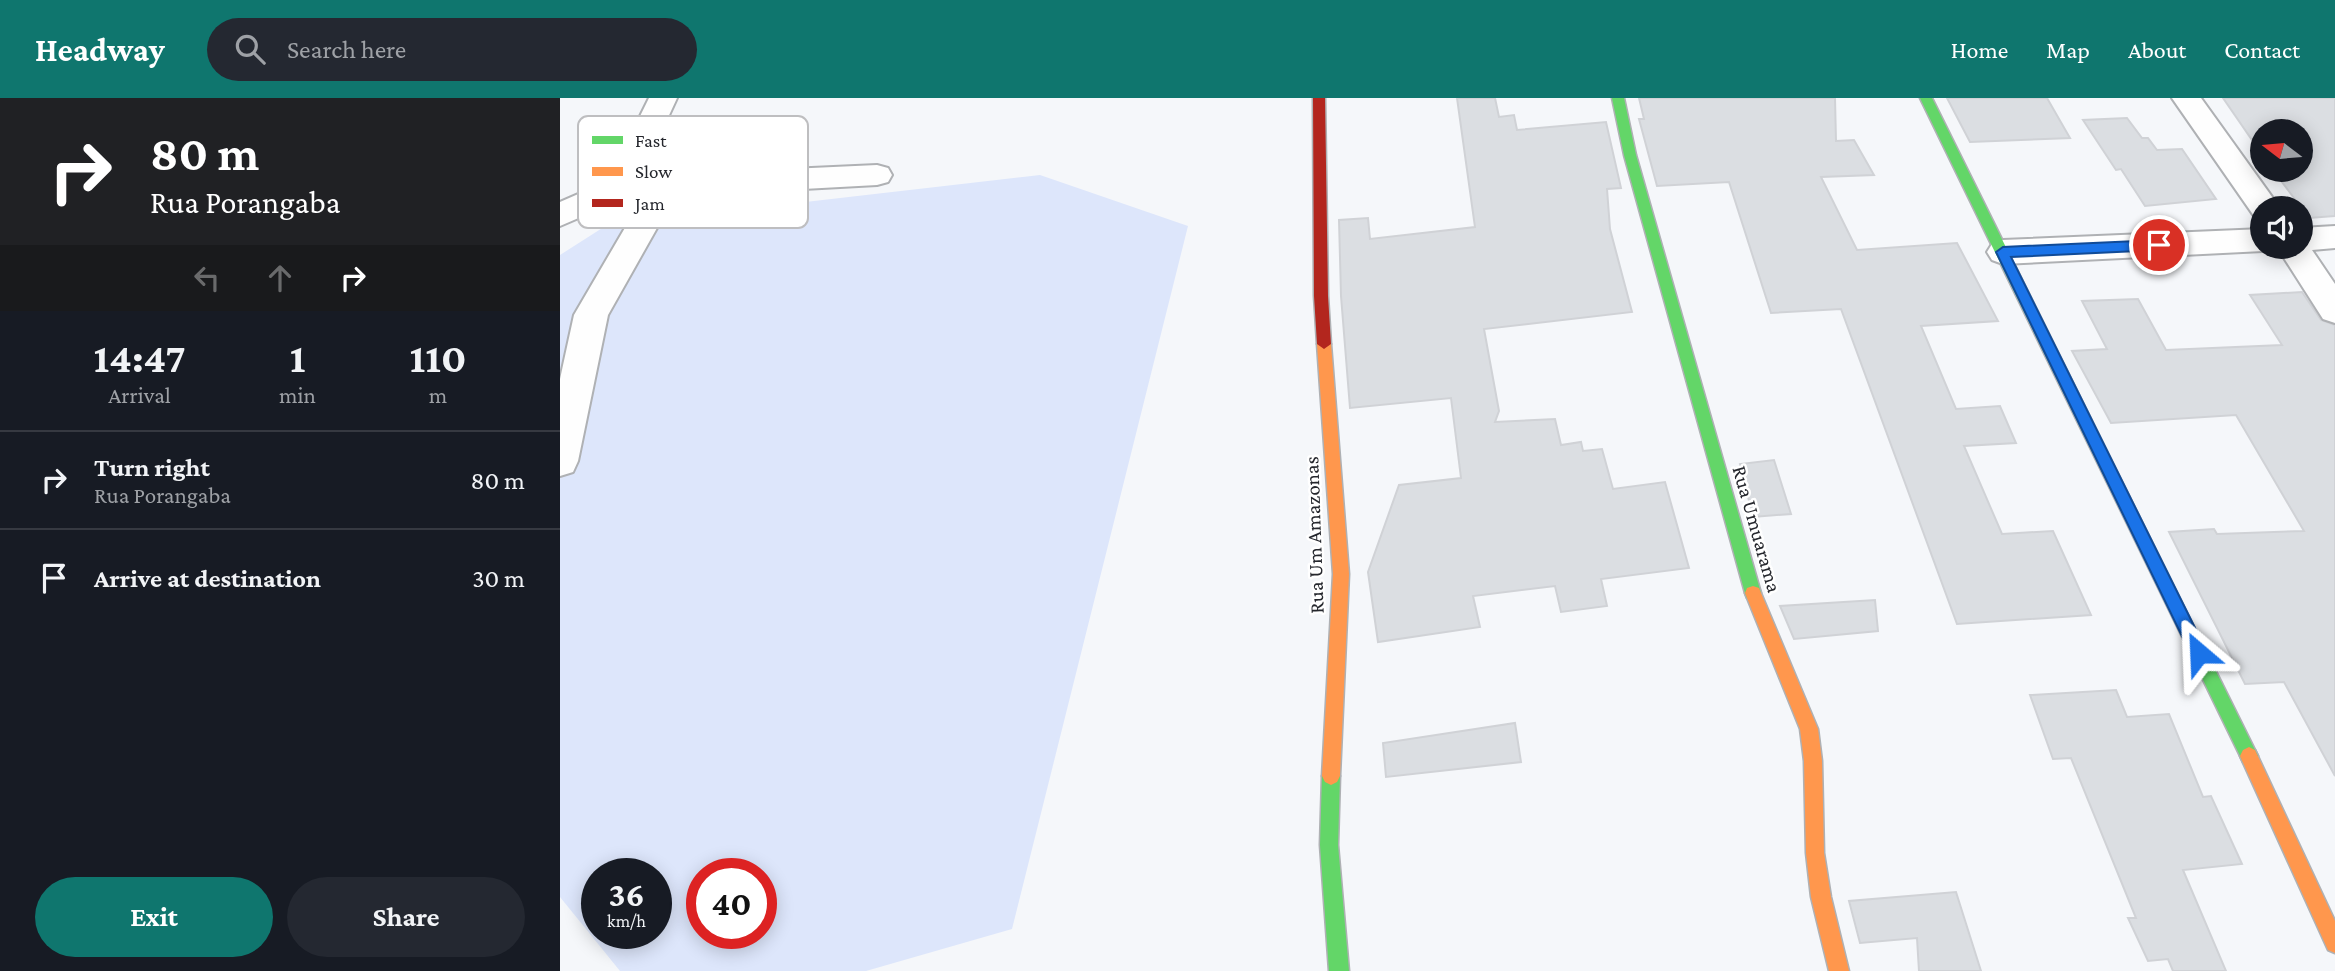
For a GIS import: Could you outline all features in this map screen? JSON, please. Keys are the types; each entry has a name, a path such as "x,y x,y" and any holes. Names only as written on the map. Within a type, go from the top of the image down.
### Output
{"street":[{"path":"654,116 663,98"},
{"name":"Rua Um Amazonas","path":"1319,98 1321,296 1341,574 1329,845 1339,971"},
{"name":"Rua Umuarama","path":"1618,98 1630,155 1756,604 1809,729 1813,761 1815,853 1821,897 1839,971"},
{"path":"1926,98 2236,728 2335,943"},
{"path":"2186,98 2256,196"},
{"path":"808,179 877,175"},
{"path":"560,215 578,207"},
{"path":"560,461 590,315 641,228"},
{"path":"2313,238 2335,237"},
{"path":"2003,252 2250,241"},
{"path":"2300,259 2335,310"}],"shaded area":[{"path":"1040,175 1188,226 1012,929 866,971 620,971 602,949 672,949 672,858 581,858 581,923 560,897 560,255 602,228 808,228 808,202"}],"building":[{"path":"1457,98 1495,98 1499,117 1514,115 1517,130 1606,122 1621,188 1607,189 1610,229 1632,312 1484,329 1499,411 1495,422 1555,419 1561,445 1581,442 1583,451 1602,449 1613,489 1665,482 1689,568 1601,579 1607,606 1561,612 1555,586 1473,596 1480,627 1378,642 1368,572 1399,485 1461,478 1451,398 1350,408 1341,296 1339,220 1368,218 1370,239 1475,227"},
{"path":"1639,98 1835,98 1836,141 1854,140 1874,175 1821,177 1857,250 1957,243 1998,321 1921,326 1956,409 2000,406 2016,443 1964,446 2002,534 2053,531 2091,615 1957,624 1841,309 1771,313 1729,182 1657,186 1639,119 1644,119"},
{"path":"1947,98 2047,98 2070,138 1970,142"},
{"path":"2223,98 2335,98 2335,216 2313,218 2313,196 2292,196 2282,182 2314,182 2314,119 2250,119 2250,137"},
{"path":"2127,118 2142,138 2148,138 2157,150 2182,149 2216,199 2145,206 2121,169 2116,170 2083,120"},
{"path":"2302,292 2321,320 2335,325 2335,776 2284,682 2245,684 2169,532 2214,529 2217,534 2304,531 2236,415 2111,423 2072,351 2107,349 2082,301 2138,299 2166,350 2282,345 2250,295"},
{"path":"1774,460 1791,514 1753,517 1740,464"},
{"path":"1875,600 1878,631 1794,639 1780,606"},
{"path":"2116,690 2127,717 2169,714 2203,797 2211,796 2242,864 2183,870 2226,971 2173,971 2168,959 2148,961 2128,918 2136,918 2071,758 2053,759 2030,695"},
{"path":"1515,723 1521,762 1386,777 1383,743"},
{"path":"1956,892 1981,971 1919,971 1917,938 1860,943 1849,901"}],"traffic: fast":[{"path":"1618,98 1630,155 1753,593"},
{"path":"1926,98 2249,756"},
{"path":"1331,776 1329,845 1339,971"}],"traffic: slow":[{"path":"1324,344 1341,574 1331,776"},
{"path":"1753,593 1809,729 1813,761 1815,853 1821,897 1839,971"},
{"path":"2249,756 2335,943"}],"traffic: jam":[{"path":"1319,98 1324,344"}],"route":[{"path":"2159,245 2003,252 2199,653"}]}
